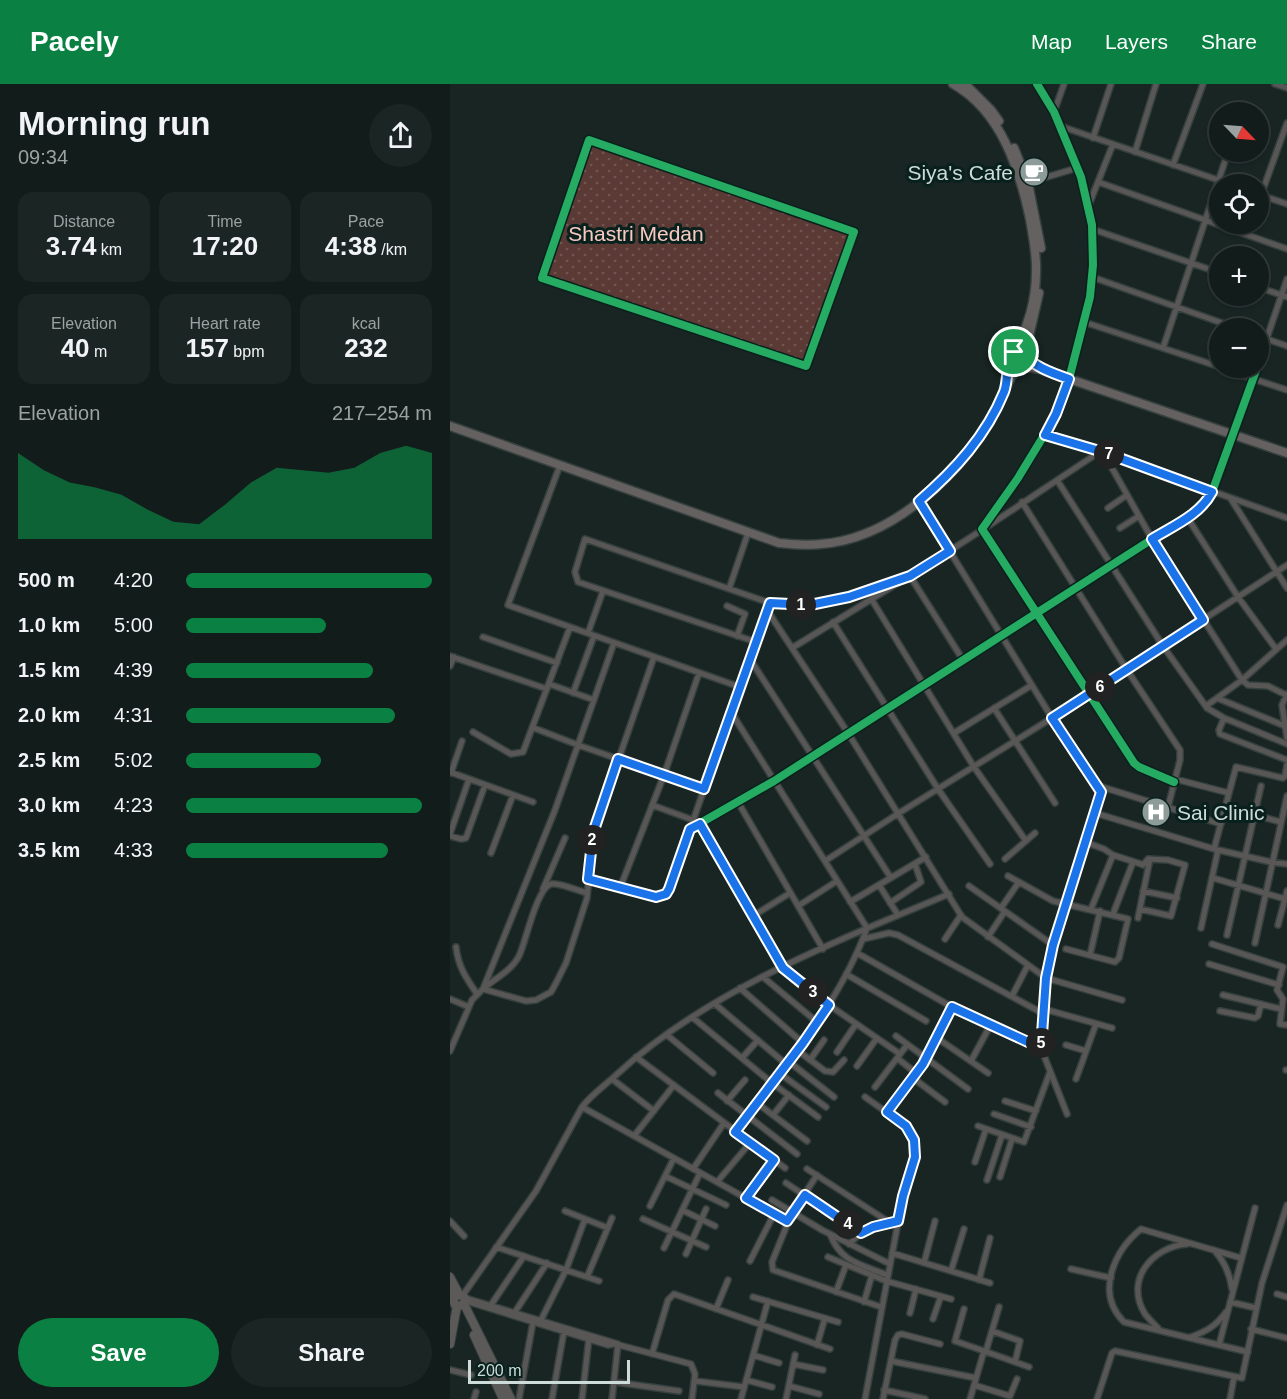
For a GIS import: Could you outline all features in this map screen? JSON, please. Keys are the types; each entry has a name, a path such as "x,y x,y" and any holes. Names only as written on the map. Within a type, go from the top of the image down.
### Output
{"main road":[{"path":"953,84 972,98 992,121 1025,184"},
{"path":"450,426 779,543 822,544 854,538 887,524 944,479 967,455 989,423 1017,360 1035,290 1035,246 1020,159 991,110 964,84"},
{"path":"1017,360 1287,453"},
{"path":"450,1277 503,1399"},
{"path":"450,1288 460,1300 511,1399"},
{"path":"450,1320 460,1300"},
{"path":"450,1344 460,1300"}],"street":[{"path":"982,529 1018,478 1056,414 1069,379 1084,322 1092,277 1092,229 1077,168 1054,112 1037,84"},
{"path":"1054,112 1064,84"},
{"path":"1094,138 1111,84"},
{"path":"1135,152 1156,84"},
{"path":"1173,165 1203,84"},
{"path":"1275,84 1287,88"},
{"path":"1268,174 1287,123"},
{"path":"1060,126 1209,177"},
{"path":"1088,208 1113,144"},
{"path":"1025,184 1077,168"},
{"path":"1098,182 1287,249"},
{"path":"1269,198 1287,204"},
{"path":"1163,348 1209,207"},
{"path":"1092,229 1209,269"},
{"path":"1092,277 1209,319"},
{"path":"1269,334 1284,296 1287,279"},
{"path":"1269,291 1284,296"},
{"path":"1084,322 1209,364"},
{"path":"1269,340 1287,346"},
{"path":"1250,378 1287,390"},
{"path":"690,829 774,781 1206,503 1234,435 1253,379"},
{"path":"1045,435 1102,452 1287,518"},
{"path":"792,648 950,551 1102,452"},
{"path":"1102,452 1152,539 1242,680 1249,685 1268,686 1286,694 1282,705 1287,738"},
{"path":"560,465 508,605 740,687"},
{"path":"1057,480 1163,646 1208,710 1287,744"},
{"path":"1107,508 1127,495"},
{"path":"1232,499 1287,588"},
{"path":"919,501 1052,718 1101,792 1053,945 1046,978 1041,1048 1067,1114"},
{"path":"1022,502 1126,670 1180,750 1180,760 1168,807"},
{"path":"1120,528 1139,516"},
{"path":"1187,517 1238,597 1276,649"},
{"path":"982,529 1088,695 1136,765 1175,781 1229,793"},
{"path":"729,589 748,533"},
{"path":"756,642 578,582 575,572 585,539 770,603 810,605 849,597 910,576"},
{"path":"825,861 1088,695 1287,565"},
{"path":"910,576 963,660"},
{"path":"573,693 603,591"},
{"path":"872,600 974,767 1026,841"},
{"path":"588,879 650,896 666,894 770,603"},
{"path":"727,606 745,614 737,636"},
{"path":"767,610 899,813 960,915 1046,978 1122,1000"},
{"path":"833,622 938,789 990,864"},
{"path":"473,732 505,752 515,755 523,752 534,728 570,627"},
{"path":"483,638 557,663"},
{"path":"1206,706 1242,680 1287,640"},
{"path":"483,989 549,825 614,643"},
{"path":"450,666 452,657 594,700"},
{"path":"483,989 526,1001 536,1000 551,992 566,963 587,893 593,833 654,657"},
{"path":"750,659 891,878"},
{"path":"620,888 664,775 699,673"},
{"path":"954,733 1032,685"},
{"path":"1217,698 1285,726"},
{"path":"994,708 1055,803"},
{"path":"731,712 867,928"},
{"path":"1201,928 1213,878 1221,824 1236,767 1283,778 1287,762 1220,734 1224,718"},
{"path":"534,728 704,789"},
{"path":"462,741 450,772 533,802"},
{"path":"469,779 450,835 461,840 466,838 485,785"},
{"path":"1098,786 1221,824"},
{"path":"1227,935 1260,786"},
{"path":"491,853 513,795"},
{"path":"1255,943 1287,796"},
{"path":"738,802 823,949"},
{"path":"652,805 693,820"},
{"path":"1225,807 1281,822"},
{"path":"450,810 458,813"},
{"path":"1095,813 1216,850 1287,864"},
{"path":"700,824 783,968 829,1005 877,1038 898,1056 914,1076 945,1102"},
{"path":"1005,859 1035,833"},
{"path":"450,1051 477,994 509,969 518,958 539,898 565,838"},
{"path":"1085,842 1143,865 1150,859 1185,864 1171,916 1140,909"},
{"path":"1091,909 1113,855"},
{"path":"850,902 926,857"},
{"path":"1138,918 1150,859"},
{"path":"1113,914 1133,862"},
{"path":"890,903 918,885 921,878 915,864"},
{"path":"918,872 931,865"},
{"path":"1008,876 1044,897 1128,919 1115,962 1066,949"},
{"path":"1213,878 1285,899"},
{"path":"798,906 837,881"},
{"path":"988,937 1019,882"},
{"path":"539,898 550,884 587,893"},
{"path":"879,885 898,915"},
{"path":"969,886 1053,945"},
{"path":"1143,891 1177,898"},
{"path":"1278,925 1287,891"},
{"path":"753,916 790,893"},
{"path":"460,1300 536,1191 582,1107 591,1095 636,1057 693,1017 740,988 867,928 949,894"},
{"path":"1090,955 1100,911"},
{"path":"945,939 960,915"},
{"path":"735,1132 829,1005 857,953 867,928"},
{"path":"863,939 889,933 898,935 1044,1011 1112,1028"},
{"path":"1212,944 1282,966 1278,992 1283,999 1280,1024 1287,1025"},
{"path":"456,947 458,962 463,974 477,994"},
{"path":"857,953 952,1007 1041,1048"},
{"path":"1209,964 1279,985"},
{"path":"1012,996 1028,965"},
{"path":"846,974 926,1021"},
{"path":"763,977 817,1022"},
{"path":"740,988 803,1043"},
{"path":"1223,995 1281,1009"},
{"path":"450,999 469,1007"},
{"path":"715,1004 758,1040 834,1097"},
{"path":"1220,1011 1255,1018 1258,1016 1261,1004"},
{"path":"887,1112 925,1059 952,1007"},
{"path":"693,1017 772,1083 819,1117"},
{"path":"837,1052 856,1024"},
{"path":"1076,1079 1096,1024"},
{"path":"971,1061 990,1026"},
{"path":"450,1030 458,1032"},
{"path":"667,1035 713,1073"},
{"path":"896,1036 968,1089"},
{"path":"857,1066 877,1038"},
{"path":"936,1038 988,1072"},
{"path":"742,1058 758,1040"},
{"path":"810,1060 824,1040"},
{"path":"875,1087 907,1045"},
{"path":"1066,1045 1086,1051"},
{"path":"797,1050 825,1071 833,1072 844,1060"},
{"path":"636,1057 785,1168"},
{"path":"811,1079 820,1068"},
{"path":"978,1126 1024,1142 1050,1072"},
{"path":"779,1073 826,1107"},
{"path":"612,1079 654,1111"},
{"path":"728,1101 745,1080"},
{"path":"634,1136 674,1085"},
{"path":"718,1094 797,1154"},
{"path":"773,1115 789,1095"},
{"path":"865,1097 906,1126 914,1140 915,1157 903,1196 865,1399"},
{"path":"1005,1101 1036,1111"},
{"path":"757,1103 807,1141"},
{"path":"582,1107 787,1221 792,1216"},
{"path":"994,1114 1030,1127"},
{"path":"693,1169 724,1124"},
{"path":"975,1162 986,1129"},
{"path":"987,1180 1002,1135"},
{"path":"1000,1177 1012,1139"},
{"path":"717,1182 750,1143"},
{"path":"650,1206 674,1158"},
{"path":"746,1198 774,1160"},
{"path":"807,1169 889,1222"},
{"path":"664,1248 700,1173"},
{"path":"817,1175 792,1216 772,1262 773,1270 881,1307"},
{"path":"665,1176 726,1205"},
{"path":"786,1183 861,1233"},
{"path":"772,1200 792,1216 890,1264"},
{"path":"1097,1399 1113,1351 1242,1378 1256,1308 1287,1205"},
{"path":"1219,1345 1255,1208"},
{"path":"686,1254 706,1209"},
{"path":"682,1210 715,1226"},
{"path":"565,1211 608,1228"},
{"path":"750,1261 774,1214"},
{"path":"587,1277 612,1218"},
{"path":"519,1399 538,1322 566,1270 585,1219"},
{"path":"643,1219 706,1247"},
{"path":"450,1221 464,1236"},
{"path":"849,1244 861,1233 889,1222 898,1221"},
{"path":"924,1263 935,1221"},
{"path":"951,1271 964,1229"},
{"path":"1241,1258 1213,1248 1141,1229 1121,1248 1111,1278 1109,1295 1117,1315 1124,1322 1248,1352"},
{"path":"830,1234 841,1255 887,1278 951,1299"},
{"path":"979,1280 990,1238"},
{"path":"1159,1330 1145,1314 1139,1299 1138,1283 1144,1267 1155,1255 1167,1248 1179,1244 1192,1244"},
{"path":"496,1247 599,1281"},
{"path":"1213,1248 1220,1256 1230,1278 1232,1293"},
{"path":"892,1253 990,1283"},
{"path":"491,1305 524,1256"},
{"path":"828,1257 872,1275 887,1278"},
{"path":"515,1312 547,1263"},
{"path":"836,1292 846,1265"},
{"path":"1071,1269 1111,1278"},
{"path":"864,1302 872,1275"},
{"path":"716,1309 728,1280"},
{"path":"910,1313 916,1289"},
{"path":"652,1354 670,1296 674,1294 830,1349"},
{"path":"1277,1294 1287,1297"},
{"path":"933,1319 941,1296"},
{"path":"753,1297 838,1322"},
{"path":"460,1300 491,1305 608,1345 617,1344"},
{"path":"460,1300 691,1364 695,1368 692,1399"},
{"path":"741,1399 768,1301"},
{"path":"1229,1305 1256,1308"},
{"path":"1189,1337 1209,1330 1220,1321 1229,1305"},
{"path":"970,1399 999,1306"},
{"path":"964,1309 955,1341 1029,1367"},
{"path":"817,1345 825,1318"},
{"path":"1251,1329 1287,1338"},
{"path":"992,1330 1020,1341 1014,1362"},
{"path":"552,1399 564,1331"},
{"path":"883,1399 898,1335 902,1334 940,1344"},
{"path":"582,1399 590,1338"},
{"path":"612,1399 617,1344"},
{"path":"753,1355 779,1363"},
{"path":"786,1399 795,1355"},
{"path":"891,1361 976,1378"},
{"path":"793,1364 823,1370"},
{"path":"450,1370 471,1375"},
{"path":"1230,1399 1234,1377"},
{"path":"974,1385 1010,1396 1017,1379"},
{"path":"746,1380 772,1387"},
{"path":"614,1382 679,1391"},
{"path":"694,1382 744,1387"},
{"path":"789,1386 819,1394"},
{"path":"884,1390 925,1399"},
{"path":"474,1399 476,1392"}],"green space":[{"name":"Shastri Medan","path":"589,140 854,232 806,366 542,278"}],"cycle path":[{"path":"1037,84 1054,112 1081,177 1092,225 1093,265 1090,297 1069,379 1057,414 1018,478 982,529 1134,763 1174,782"},
{"path":"589,140 854,232 806,366 542,278 589,140"},
{"path":"690,829 774,781 1206,503 1253,378"}],"place":[{"name":"Siya's Cafe","path":"1034,172"},
{"name":"Sai Clinic","path":"1156,812"}],"route":[{"path":"1014,352 1020,353 1023,358 1040,369 1069,379 1056,414 1045,435 1103,452 1212,492 1206,503 1152,539 1203,620 1052,718 1101,792 1053,945 1046,978 1041,1048 952,1007 923,1064 887,1112 906,1126 914,1140 915,1157 898,1221 873,1227 861,1233 805,1195 787,1221 746,1198 774,1160 735,1132 829,1005 783,968 700,824 690,829 666,894 656,897 588,879 593,833 618,759 704,789 770,603 810,605 849,597 910,576 950,551 919,501 967,455 989,423 1008,381 1008,356 1014,352"}]}
